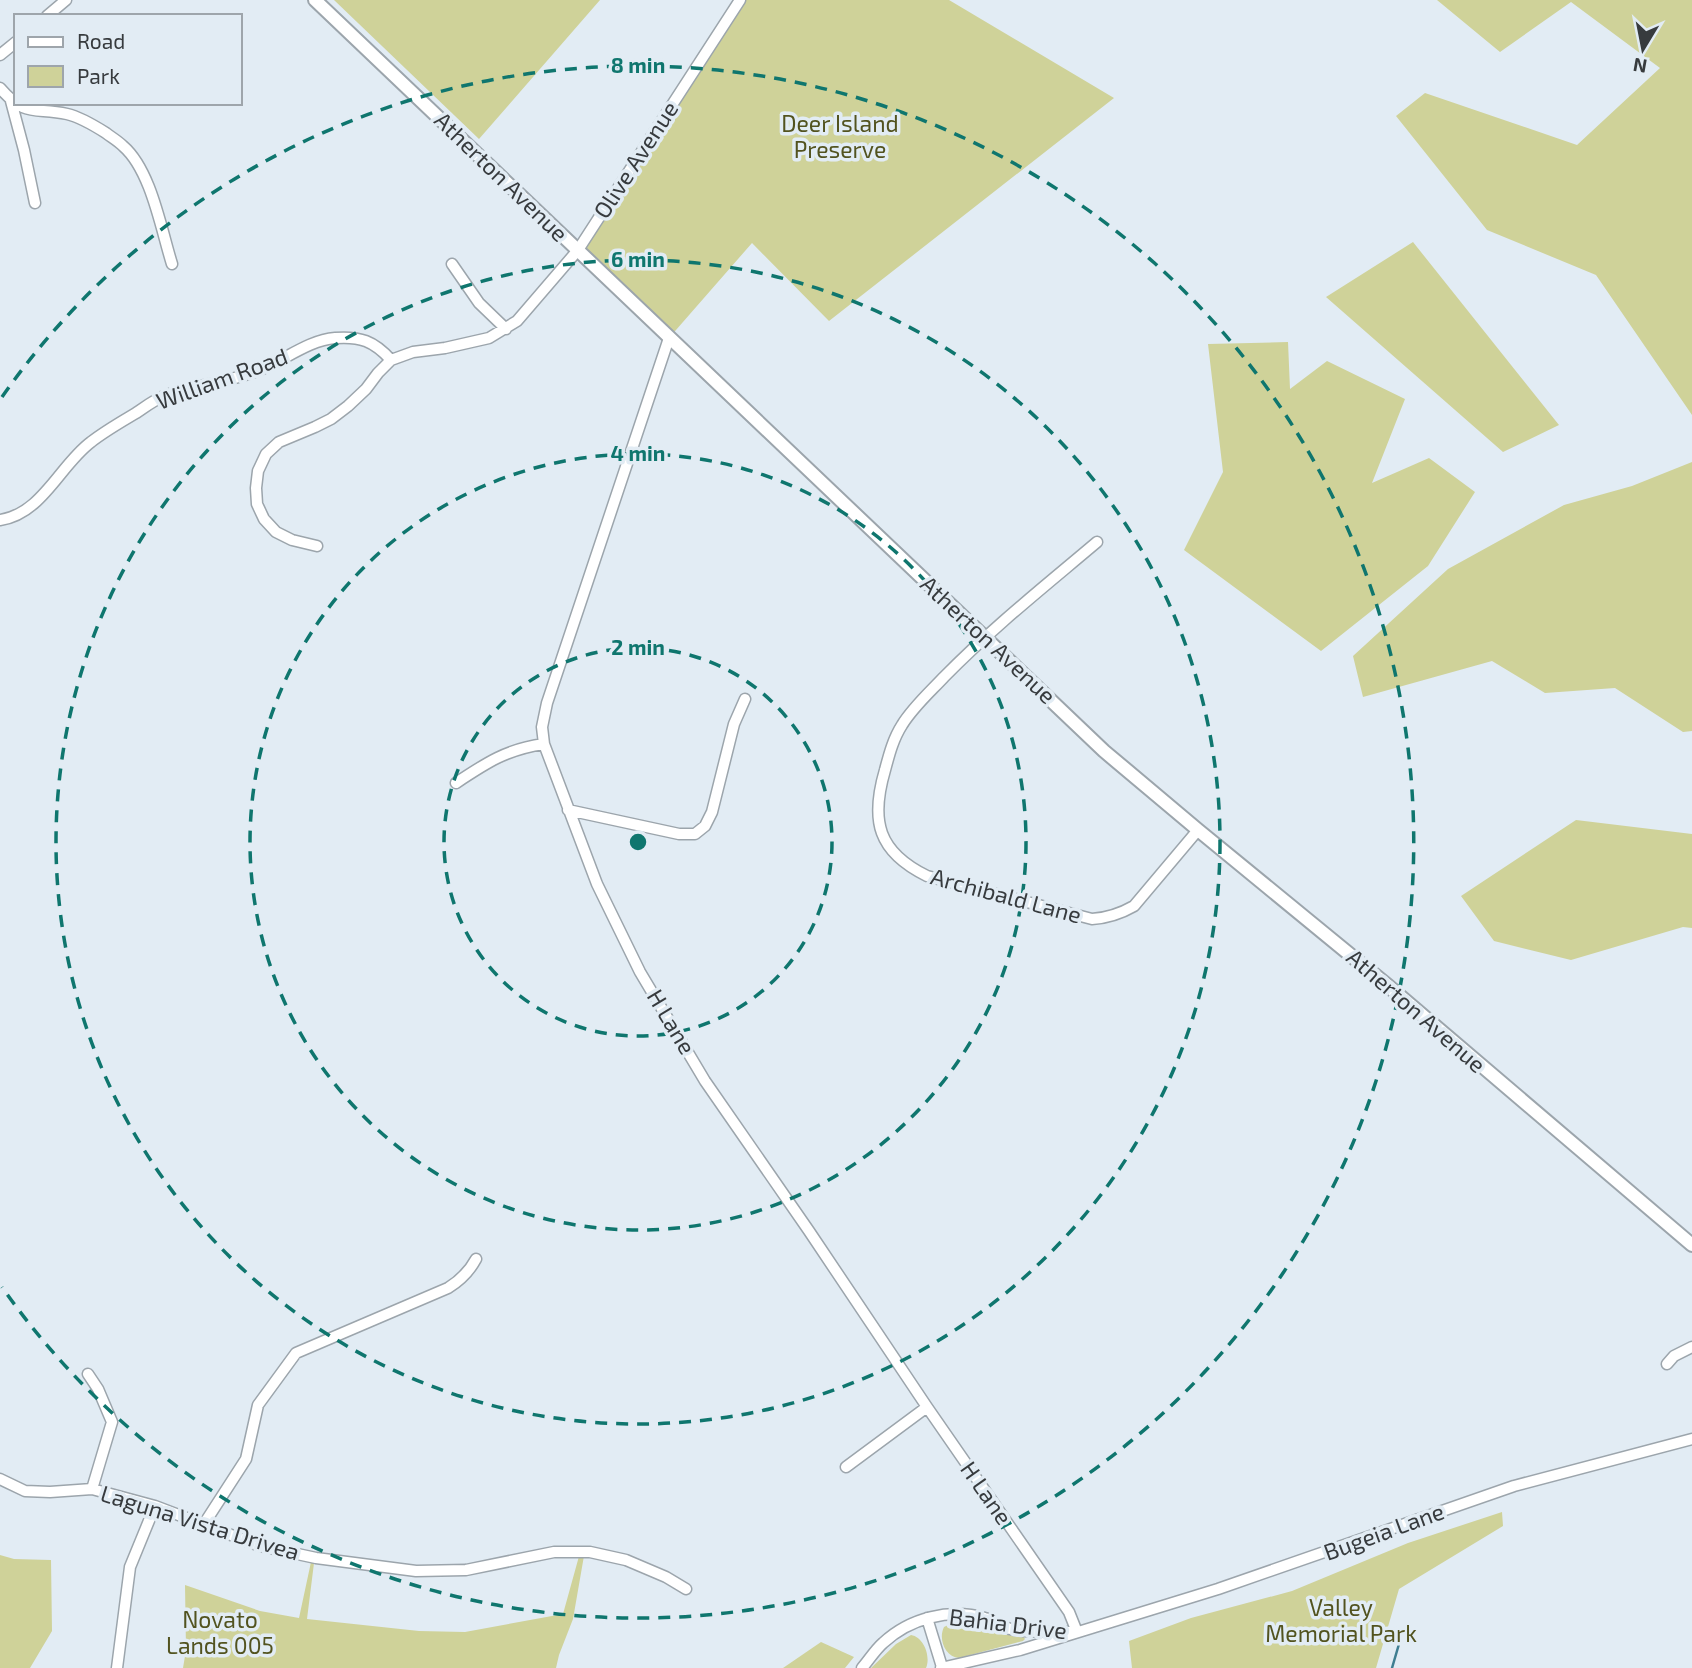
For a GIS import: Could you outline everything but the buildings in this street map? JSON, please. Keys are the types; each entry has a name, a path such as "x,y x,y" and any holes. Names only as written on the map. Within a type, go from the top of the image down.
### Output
{"main road":[{"name":"Atherton Avenue","path":"315,0 1104,751 1366,968 1692,1245"}],"street":[{"path":"49,14 66,0"},
{"name":"Olive Avenue","path":"506,329 517,321 578,250 740,0"},
{"path":"0,55 14,44"},
{"path":"0,88 14,103"},
{"path":"11,101 34,203"},
{"path":"19,105 30,111 69,114 96,127 125,147 142,169 172,264"},
{"path":"317,546 292,540 276,532 264,519 257,504 256,488 258,471 266,454 279,442 331,419 366,389 391,360 412,352 489,338 506,329 479,303 452,264"},
{"name":"William Road","path":"0,520 27,509 41,497 68,463 90,443 161,397 255,372 318,341 334,338 359,338 373,343 391,360"},
{"name":"H Lane","path":"669,338 547,704 542,727 544,744 597,884 640,972 705,1081 1069,1612 1077,1632"},
{"name":"Archibald Lane","path":"1097,542 984,637 902,724 879,789 878,820 882,834 896,856 909,867 927,876 1092,919 1120,914 1134,906 1198,830"},
{"path":"568,810 679,834 695,834 705,826 712,812 734,724 745,699"},
{"path":"456,783 493,758 523,746 544,744"},
{"path":"204,1524 246,1459 258,1405 296,1353 448,1288 469,1272 476,1259"},
{"path":"1667,1364 1674,1356 1692,1347"},
{"path":"88,1374 98,1390 111,1422 92,1489"},
{"path":"846,1467 927,1408"},
{"name":"Bugeia Lane","path":"1077,1632 1250,1579 1514,1486 1692,1439"},
{"name":"Laguna Vista Drivea","path":"0,1479 25,1490 50,1492 92,1489 155,1506 260,1546 317,1558 416,1571 466,1570 554,1552 590,1552 626,1560 666,1577 686,1589"},
{"path":"117,1668 130,1567 155,1506"},
{"name":"Bahia Drive","path":"862,1668 883,1643 904,1628 943,1614 987,1618 1011,1629 1077,1632"},
{"path":"927,1618 941,1668"},
{"name":"Bahia Drive","path":"941,1668 1020,1650 1077,1632"}],"green space":[{"path":"334,0 600,0 479,139"},
{"name":"Deer Island Preserve","path":"740,0 949,0 1114,98 829,321 752,243 669,338 578,250"},
{"path":"1437,0 1692,0 1692,415 1596,275 1487,230 1396,116 1425,93 1577,145 1660,68 1571,2 1500,52"},
{"path":"1413,242 1559,425 1503,452 1326,297"},
{"path":"1288,342 1290,389 1327,361 1405,399 1372,483 1429,458 1475,492 1428,566 1321,651 1184,550 1223,472 1208,344"},
{"path":"1692,462 1692,731 1683,732 1615,688 1545,693 1492,661 1363,697 1353,656 1448,569 1564,505 1632,486"},
{"path":"1576,820 1692,834 1692,928 1683,927 1571,960 1494,941 1461,896"},
{"name":"Valley Memorial Park","path":"1502,1512 1503,1526 1399,1589 1376,1668 1132,1668 1129,1641 1191,1618 1292,1591 1408,1543"},
{"name":"Novato Lands 005","path":"581,1549 585,1550 573,1619 556,1668 183,1668 186,1650 185,1585 260,1611 299,1618 311,1562 314,1563 307,1619 419,1631 465,1632 563,1614"},
{"path":"0,1555 14,1559 51,1560 52,1631 30,1668 0,1668"},
{"path":"952,1623 1023,1636 1025,1639 959,1658 954,1657 942,1642 944,1627"},
{"path":"911,1635 923,1643 928,1658 926,1668 871,1668 896,1644"},
{"path":"821,1642 854,1657 845,1668 783,1668"}],"waterway":[{"path":"1392,1668 1399,1644"}]}
